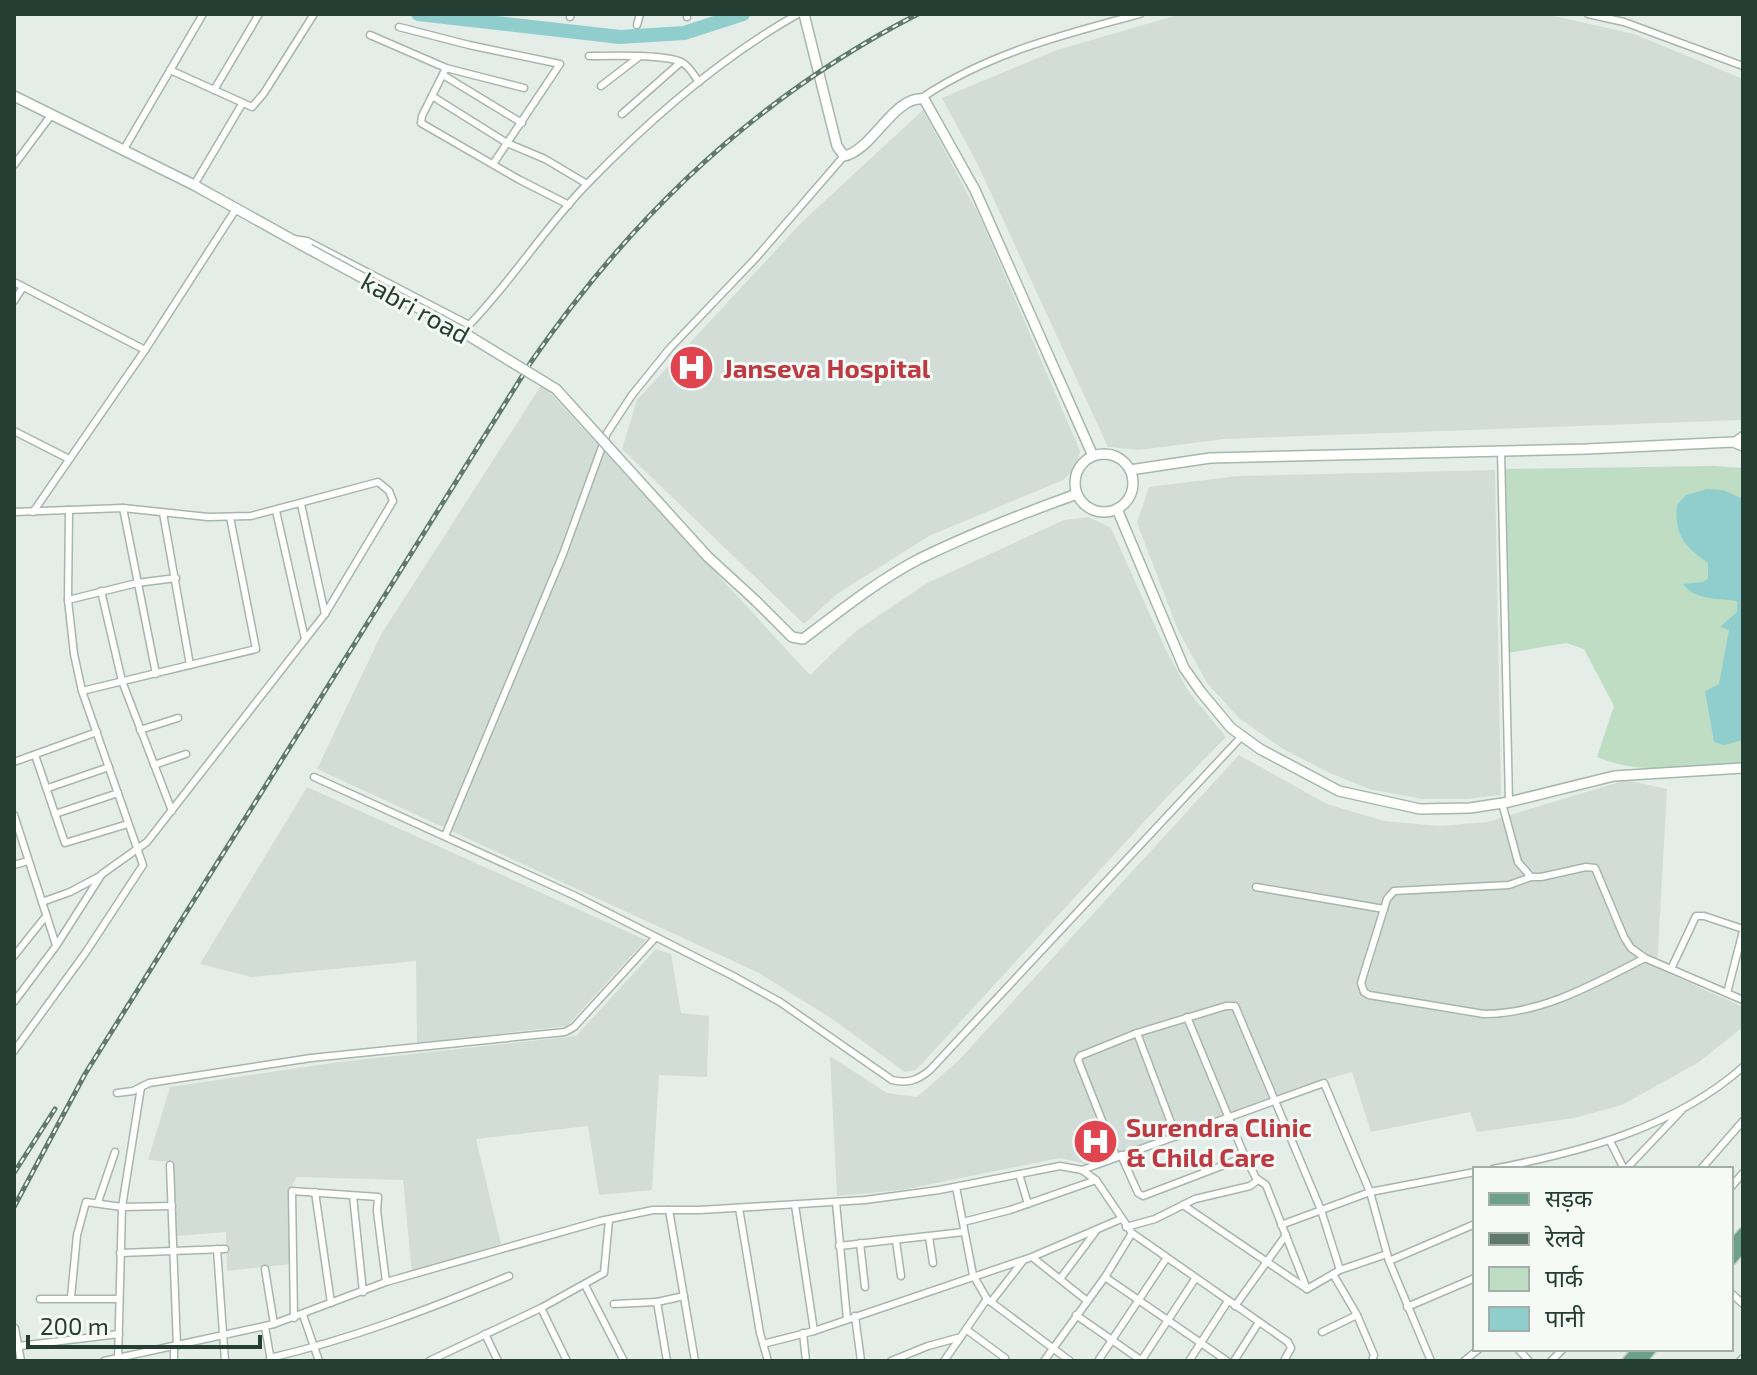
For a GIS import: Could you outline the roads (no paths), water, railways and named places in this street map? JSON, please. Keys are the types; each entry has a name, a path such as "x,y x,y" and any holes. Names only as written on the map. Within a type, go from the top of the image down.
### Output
{"main road":[{"path":"1734,1251 1743,1233"}],"street":[{"path":"124,149 203,14"},
{"path":"214,90 258,17 248,14"},
{"path":"170,70 251,107 314,14"},
{"path":"637,25 640,14"},
{"path":"289,238 311,243 467,325 587,184 699,82 773,28 801,14 837,146 844,156"},
{"path":"445,836 563,554 607,433 632,395 670,348 755,259 844,156 854,152 901,108 1008,53 1140,14"},
{"path":"1588,14 1624,22 1743,66"},
{"path":"399,27 469,45 558,62 560,66 493,164"},
{"path":"370,35 444,71 522,123"},
{"path":"589,56 640,56 681,62 699,82"},
{"path":"601,86 640,56"},
{"path":"622,114 681,62"},
{"path":"444,71 524,88"},
{"path":"444,71 421,123 569,205"},
{"name":"kabri road","path":"14,96 194,185 461,331 556,389 708,557 792,637 803,639 883,580 919,559 1019,515 1077,494"},
{"path":"432,96 507,143 545,159 587,184"},
{"path":"923,97 975,190 1093,456"},
{"path":"194,185 242,104"},
{"path":"14,165 52,114"},
{"path":"33,512 145,350 236,209"},
{"path":"14,282 145,350"},
{"path":"14,301 23,287"},
{"path":"14,431 69,459"},
{"path":"1733,442 1743,435"},
{"path":"1130,470 1210,458 1733,442 1743,446"},
{"path":"1501,451 1505,802 1518,862 1531,877"},
{"path":"1114,455 1130,470 1132,492 1117,509 1107,512 1095,510 1077,494 1077,473 1082,464 1093,456 1114,455"},
{"path":"14,512 123,508 230,517 276,511 375,482 383,485 393,498 392,506 325,614 138,851 70,892 42,902"},
{"path":"301,504 325,614"},
{"path":"123,508 156,674"},
{"path":"1117,509 1184,668 1211,704 1242,736 1286,764 1339,791 1420,809 1470,808 1614,776 1743,768"},
{"path":"14,1051 86,952 142,868 143,861 82,691 68,600 69,510"},
{"path":"276,511 305,639"},
{"path":"163,513 190,665"},
{"path":"82,691 252,651 256,647 230,517"},
{"path":"68,600 137,583 176,578"},
{"path":"101,591 122,681 172,811"},
{"path":"140,730 178,718"},
{"path":"14,762 97,732"},
{"path":"314,777 656,937 780,1002 892,1080 904,1082 918,1080 930,1070 1242,736"},
{"path":"154,765 186,754"},
{"path":"35,755 63,839 68,844 128,824"},
{"path":"48,788 109,767"},
{"path":"55,814 118,793"},
{"path":"15,819 56,946"},
{"path":"14,865 28,861"},
{"path":"1645,958 1550,1002 1503,1014 1484,1014 1369,995 1362,988 1361,977 1389,895 1397,890 1509,885 1531,877 1586,867 1595,868 1631,948 1645,958 1743,1000"},
{"path":"14,1002 56,946 102,874"},
{"path":"1256,887 1384,909"},
{"path":"14,956 46,916"},
{"path":"1671,969 1696,916 1743,930 1727,993"},
{"path":"117,1093 133,1091 149,1083 311,1058 565,1032 574,1027 656,937"},
{"path":"1245,1157 1143,1196 1138,1193 1118,1156 1078,1059 1137,1033 1235,1006 1321,1210 1336,1272 1374,1355 1372,1361"},
{"path":"1187,1017 1245,1157 1258,1180 1265,1183 1307,1289"},
{"path":"1137,1033 1176,1136"},
{"path":"1504,1167 1610,1141 1685,1107 1743,1068"},
{"path":"1082,1170 1324,1083 1370,1192 1388,1257 1431,1361"},
{"path":"118,1360 122,1207 141,1087"},
{"path":"1627,1167 1685,1107"},
{"path":"1703,1167 1743,1121"},
{"path":"1610,1141 1624,1167"},
{"path":"98,1202 115,1152"},
{"path":"1542,1160 1546,1167"},
{"path":"170,1165 174,1361"},
{"path":"104,1361 265,1327 386,1282 653,1210 795,1205 916,1194 1060,1166 1082,1170 1096,1180 1129,1230 1290,1346 1290,1353 1284,1361"},
{"path":"1281,1225 1370,1192 1473,1172"},
{"path":"1019,1174 1028,1204"},
{"path":"963,1222 1028,1204 1096,1180"},
{"path":"1044,1361 1105,1277 1129,1230 1183,1205 1250,1186 1258,1180"},
{"path":"956,1187 973,1275 989,1300 1070,1361"},
{"path":"315,1192 331,1303"},
{"path":"294,1318 290,1193 378,1197 386,1282"},
{"path":"353,1196 363,1292"},
{"path":"71,1297 77,1235 88,1201 122,1207 172,1206"},
{"path":"836,1202 847,1319"},
{"path":"795,1205 814,1331"},
{"path":"1183,1205 1307,1289"},
{"path":"739,1208 768,1361"},
{"path":"669,1210 695,1361"},
{"path":"763,1344 814,1331 1032,1257 1121,1219"},
{"path":"429,1361 541,1308 606,1270 609,1220"},
{"path":"1307,1289 1336,1272 1388,1257 1473,1225"},
{"path":"1060,1279 1098,1228"},
{"path":"839,1246 964,1232"},
{"path":"1235,1306 1286,1235"},
{"path":"929,1237 933,1263"},
{"path":"896,1241 901,1276"},
{"path":"860,1243 865,1287"},
{"path":"120,1253 221,1249 225,1361"},
{"path":"1032,1257 1086,1300"},
{"path":"944,1361 1024,1259"},
{"path":"1098,1361 1166,1259"},
{"path":"265,1269 274,1324"},
{"path":"265,1327 271,1359 315,1348 426,1310 509,1276"},
{"path":"1105,1277 1227,1361"},
{"path":"1076,1315 1142,1361 1195,1279"},
{"path":"1407,1307 1473,1279"},
{"path":"585,1285 624,1361"},
{"path":"614,1304 657,1302 684,1296"},
{"path":"40,1299 119,1299"},
{"path":"1189,1361 1228,1301"},
{"path":"657,1302 667,1361"},
{"path":"541,1308 567,1361"},
{"path":"303,1315 319,1361"},
{"path":"1322,1332 1357,1315"},
{"path":"855,1316 861,1361"},
{"path":"1234,1361 1259,1322"},
{"path":"15,1328 21,1361"},
{"path":"967,1330 1005,1358 1003,1361"},
{"path":"803,1333 806,1361"},
{"path":"19,1346 119,1334"},
{"path":"485,1334 498,1361"},
{"path":"891,1361 961,1337"},
{"path":"452,1351 457,1361"}],"water":[{"path":"1707,489 1723,490 1743,499 1743,740 1724,745 1714,742 1705,691 1719,684 1729,630 1720,627 1737,612 1737,601 1700,596 1683,584 1708,579 1708,563 1683,539 1677,524 1677,505 1686,495"}],"waterway":[{"path":"418,14 620,37 684,33 743,14"}],"railway":[{"path":"14,1207 85,1074 531,362 570,308 656,209 752,121 860,46 918,14"},
{"path":"14,1173 55,1109"}],"place":[{"name":"Janseva Hospital","path":"692,367"},
{"name":"Surendra Clinic & Child Care","path":"1095,1141"}]}
